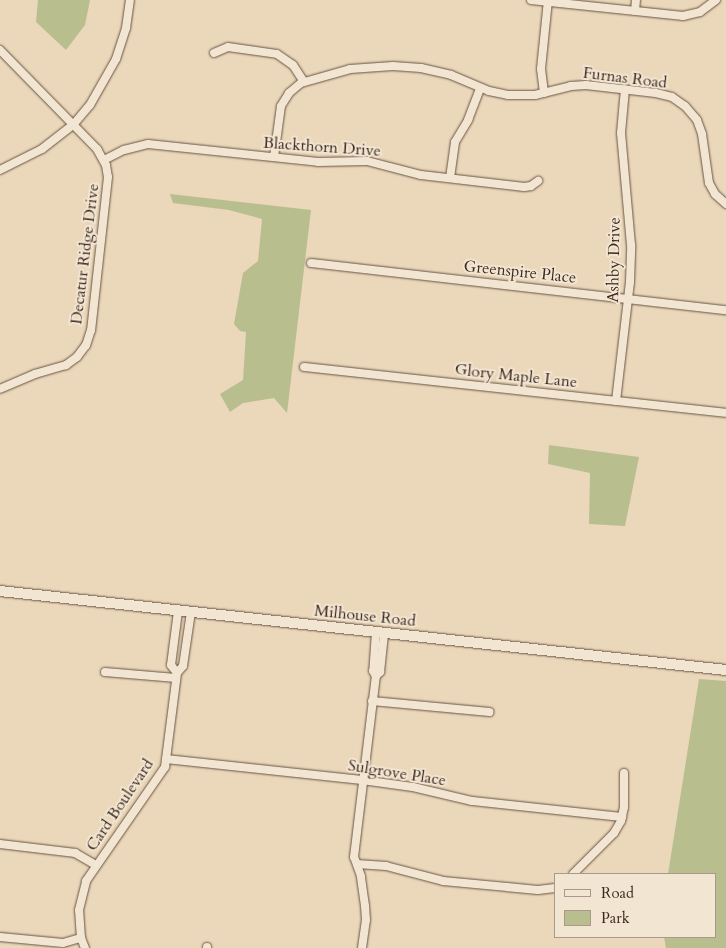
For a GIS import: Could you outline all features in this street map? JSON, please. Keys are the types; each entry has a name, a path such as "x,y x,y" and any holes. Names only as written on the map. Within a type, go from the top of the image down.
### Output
{"street":[{"path":"0,170 42,150 73,125 95,98 111,70 124,34 130,0"},
{"path":"531,0 691,15 700,12 716,0"},
{"path":"635,11 636,0"},
{"path":"544,93 541,69 548,1"},
{"path":"214,53 228,47 277,54 293,65 304,82 289,93 281,106 274,157"},
{"name":"Decatur Ridge Drive","path":"0,50 97,149 104,160 108,184 88,341 79,355 68,364 0,389"},
{"name":"Furnas Road","path":"304,82 350,69 399,66 439,71 480,88 508,95 544,93 571,86 625,89 672,97 692,112 702,134 709,183 715,194 726,204"},
{"path":"450,178 455,142 468,120 480,88"},
{"name":"Ashby Drive","path":"616,401 628,298 631,234 621,133 625,89"},
{"name":"Blackthorn Drive","path":"104,160 124,150 148,144 325,162 367,161 421,175 524,187 538,181"},
{"name":"Greenspire Place","path":"311,263 726,310"},
{"name":"Glory Maple Lane","path":"304,367 726,413"},
{"name":"Milhouse Road","path":"0,591 726,670"},
{"name":"Card Boulevard","path":"176,676 171,665 178,611"},
{"name":"Card Boulevard","path":"85,948 81,938 79,910 86,882 165,767 176,676 183,666 191,612"},
{"path":"362,948 366,920 361,876 354,857 372,701 376,676 380,672 380,633"},
{"path":"105,672 176,676"},
{"path":"372,701 489,712"},
{"name":"Sulgrove Place","path":"166,758 413,787 472,801 622,817"},
{"path":"574,873 614,833 622,817 624,808 624,773"},
{"path":"0,844 75,853 96,865"},
{"path":"357,864 386,866 443,880 538,890 554,888"},
{"path":"0,937 63,942 81,938"}],"green space":[{"path":"38,0 90,0 85,25 66,50 36,22"},
{"path":"170,194 311,210 287,413 274,398 243,403 230,412 220,394 243,380 246,332 240,331 234,324 243,273 258,261 262,219 229,210 173,203"},
{"path":"549,445 639,457 625,526 589,524 590,473 548,464"},
{"path":"699,679 726,681 726,948 666,948 664,938 716,938 716,873 668,873"}]}
